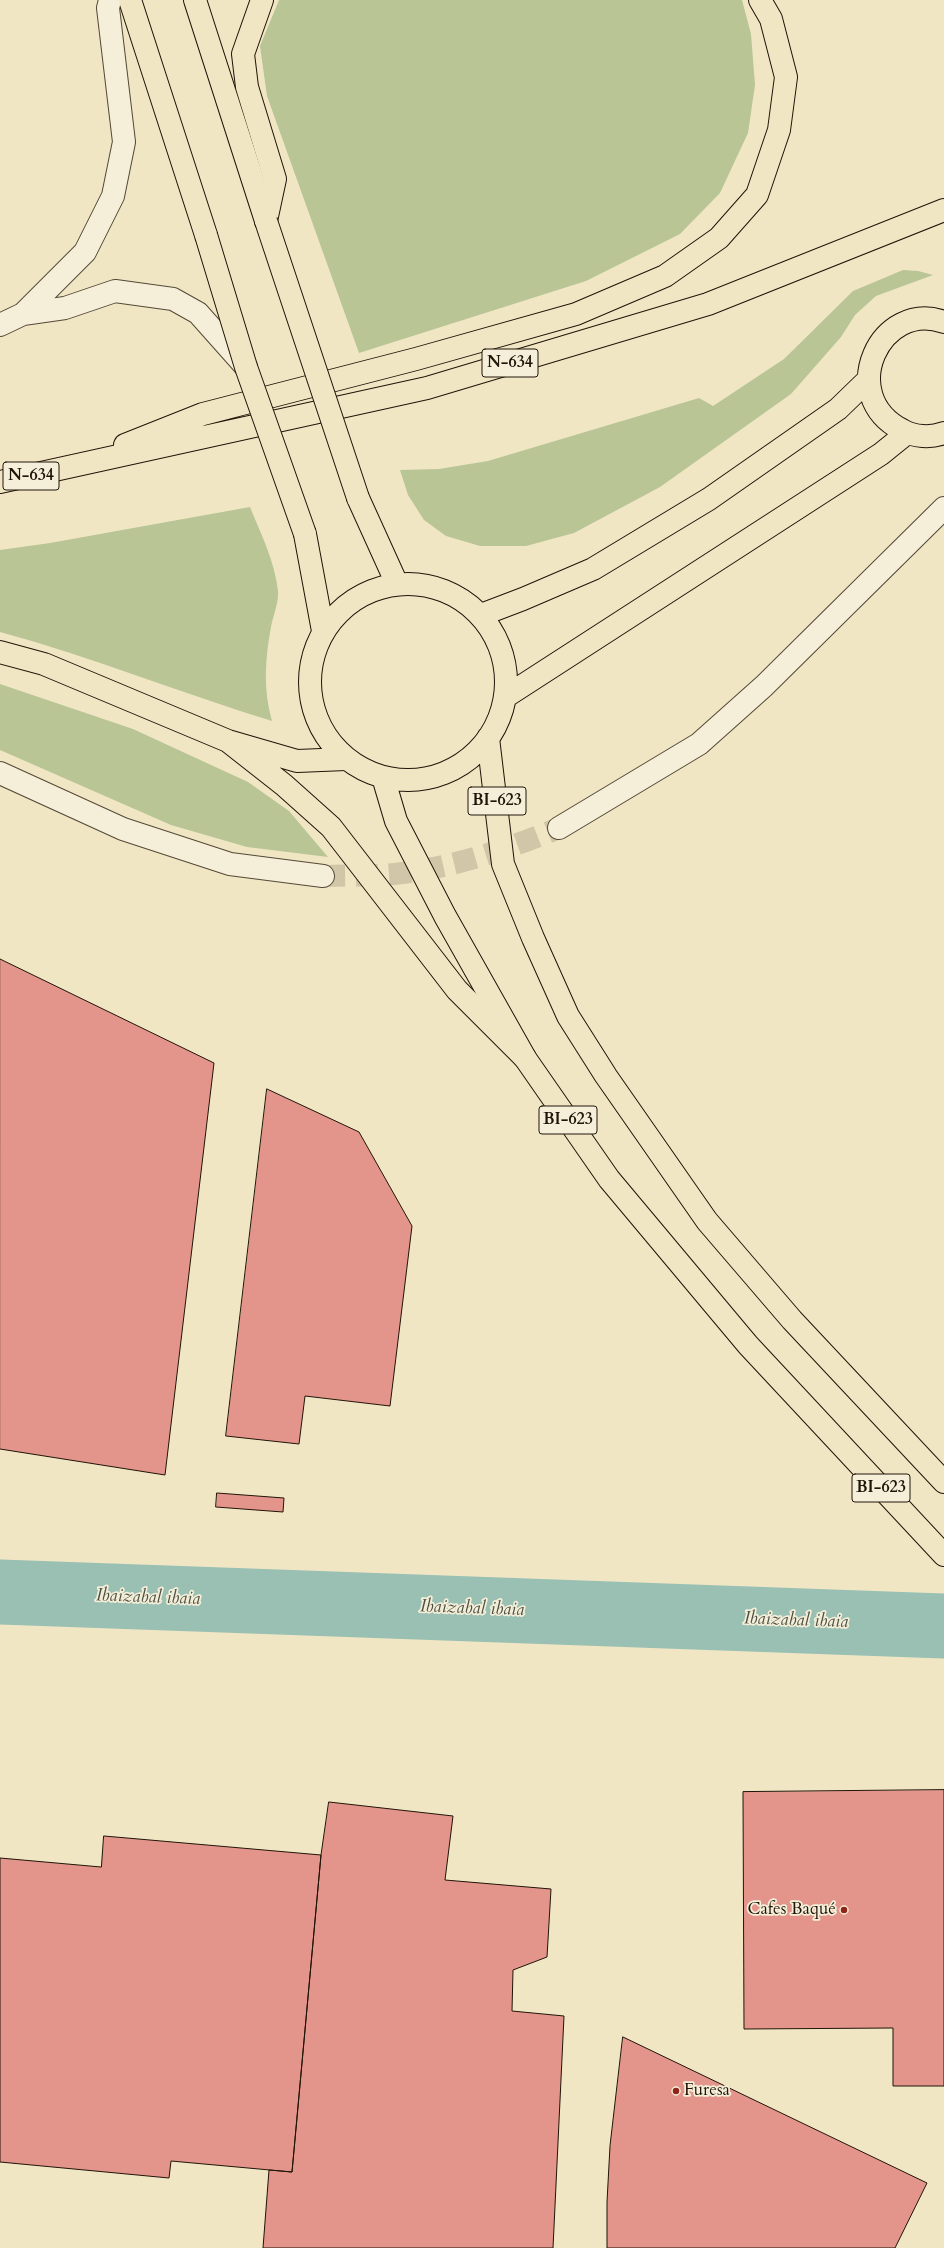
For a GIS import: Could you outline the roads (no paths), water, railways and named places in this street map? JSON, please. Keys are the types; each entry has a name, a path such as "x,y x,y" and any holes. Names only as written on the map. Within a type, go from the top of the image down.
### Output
{"main road":[{"path":"130,0 206,235 246,367 304,534 324,631"},
{"path":"195,0 266,221 358,498 397,584"},
{"path":"262,0 243,54 247,87 275,179 266,221"},
{"path":"63,470 203,414 416,359 576,314 665,276 719,238 757,195 779,130 786,77 771,19 760,0"},
{"name":"N-634","path":"0,482 63,470 428,388 708,304 944,210"},
{"path":"944,322 922,319 905,324 890,333 878,346 871,362 869,379 871,396 879,412 892,425 907,433 924,436 944,433"},
{"path":"481,615 523,600 593,569 709,499 838,409 869,379"},
{"path":"505,697 881,454 907,433"},
{"path":"397,584 428,585 457,596 481,615 497,639 506,668 505,697 499,719 488,738 468,760 442,774 412,780 383,777 363,770 346,759 326,738 314,712 309,685 312,656 324,631 343,608 368,592 397,584"},
{"path":"0,652 44,664 228,741 297,761 346,759"},
{"name":"BI-623","path":"488,738 503,864 533,938 568,1016 707,1221 792,1320 944,1482"},
{"path":"228,741 284,785 331,827 457,990 525,1058"},
{"name":"BI-623","path":"383,777 396,822 445,916 525,1058 609,1179 748,1345 944,1555"}],"street":[{"path":"24,314 85,252 113,196 124,142 108,8 110,0"},
{"path":"0,325 24,314 65,308 115,291 173,299 198,314 246,367"},
{"path":"559,828 699,744 764,686 944,508"},
{"path":"0,772 123,829 230,864 323,876"}],"waterway":[{"name":"Ibaizabal ibaia","path":"0,1592 944,1626"}],"tunnel":[{"path":"323,876 394,874 457,863 519,844 559,828"}],"place":[{"name":"Cafes Baqué","path":"844,1910"},
{"name":"Furesa","path":"676,2091"}]}
